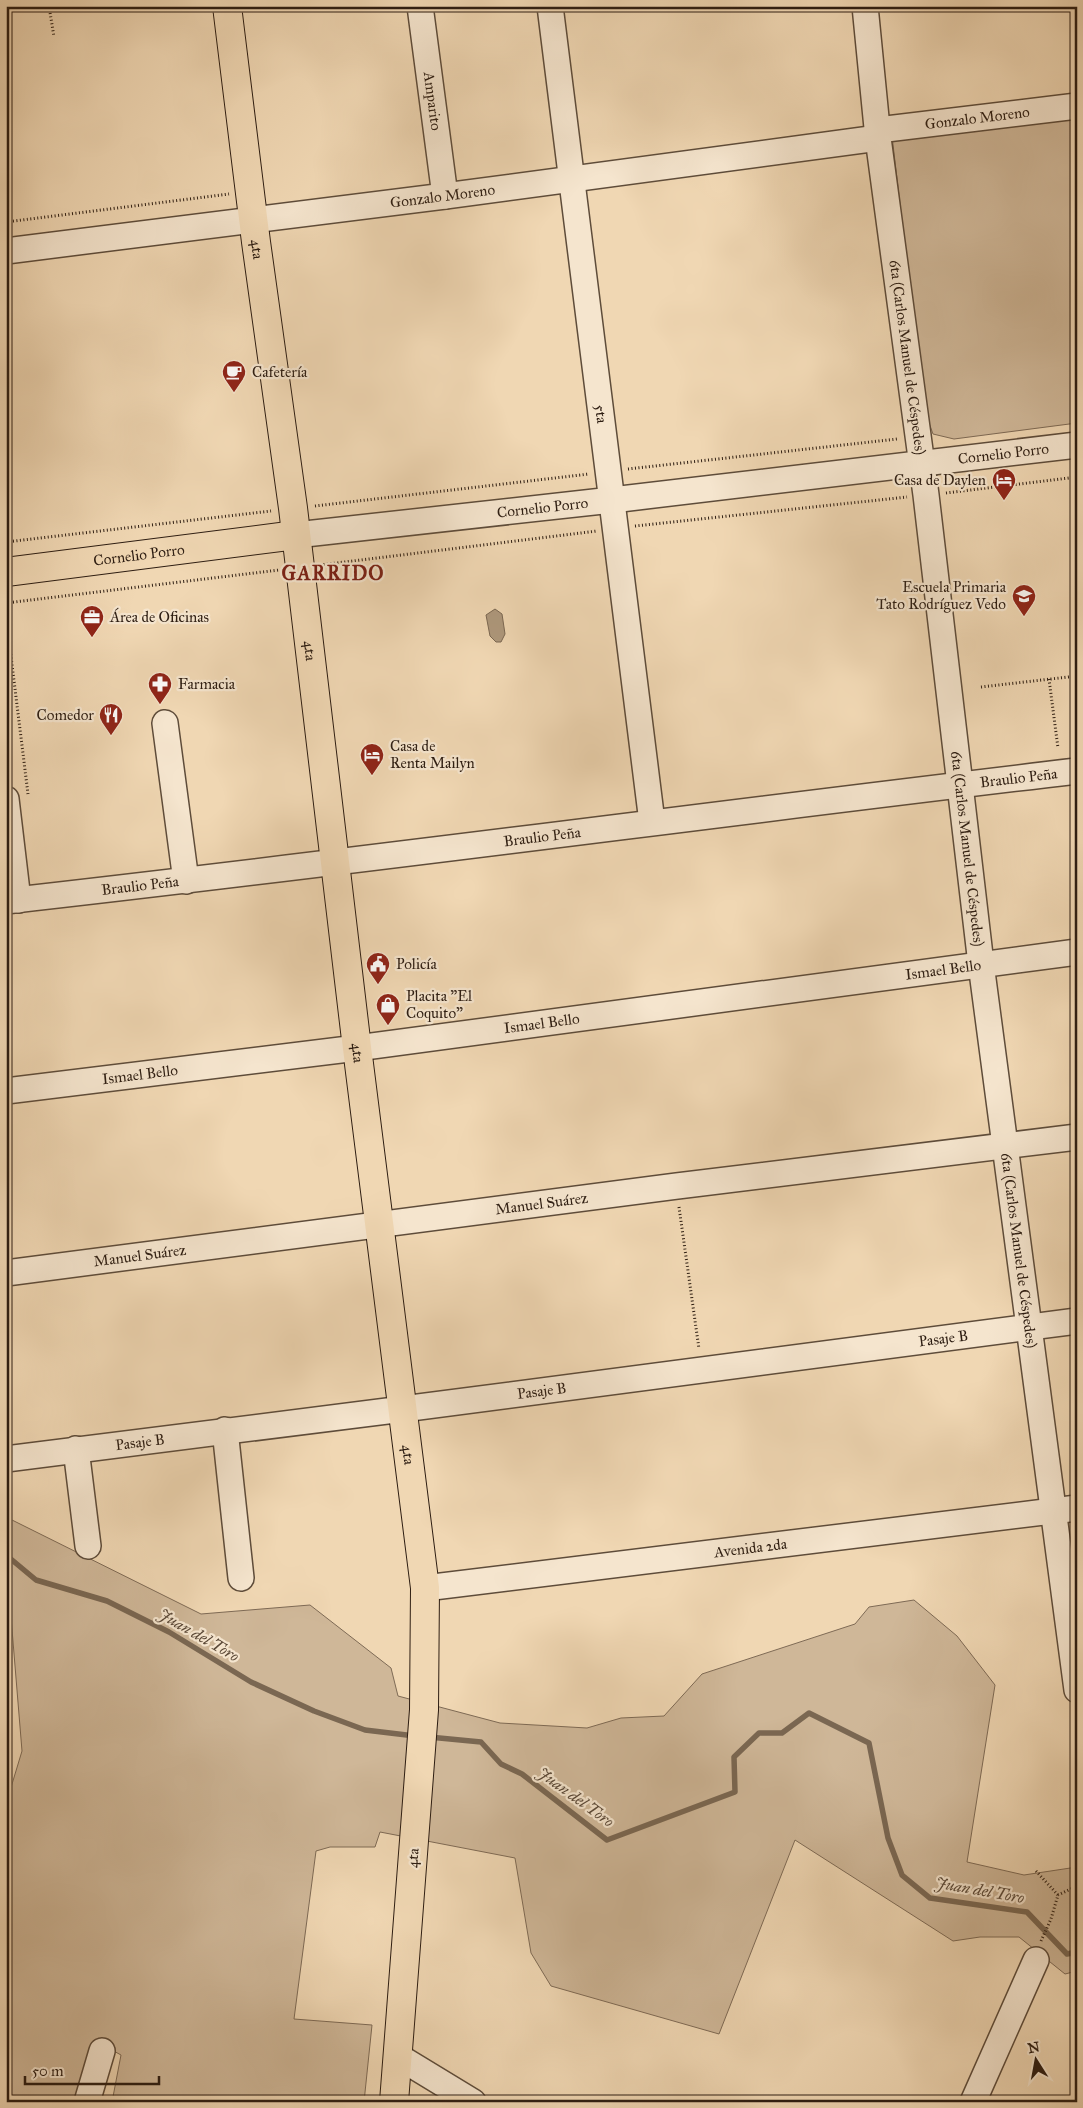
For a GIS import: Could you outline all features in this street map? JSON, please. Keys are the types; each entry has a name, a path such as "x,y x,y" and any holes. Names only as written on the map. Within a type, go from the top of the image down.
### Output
{"main road":[{"name":"4ta","path":"227,6 293,508 357,1048 425,1588 424,1710 394,2102"},
{"name":"Cornelio Porro","path":"6,572 296,535"}],"street":[{"name":"Amparito","path":"420,6 445,196"},
{"name":"5ta","path":"550,6 570,180 609,472 652,822"},
{"name":"6ta (Carlos Manuel de Céspedes)","path":"865,6 878,134 926,495 981,964 1077,1690"},
{"name":"Gonzalo Moreno","path":"6,252 570,180 1077,106"},
{"name":"Cornelio Porro","path":"296,535 1077,445"},
{"path":"165,723 186,881"},
{"name":"Braulio Peña","path":"12,901 1077,771"},
{"path":"12,901 18,800"},
{"name":"Ismael Bello","path":"6,1091 357,1048 1077,952"},
{"name":"Manuel Suárez","path":"6,1273 677,1186 1077,1137"},
{"name":"Pasaje B","path":"6,1458 403,1409 1077,1321"},
{"path":"225,1430 241,1578"},
{"path":"76,1449 88,1546"},
{"name":"Avenida 2da","path":"425,1588 1077,1508"},
{"path":"973,2102 1038,1953"},
{"path":"87,2102 102,2051"},
{"path":"398,2057 473,2102"}],"path":[{"path":"49,6 54,38"},
{"path":"6,222 251,191"},
{"path":"6,542 918,436"},
{"path":"6,603 615,528 1077,477"},
{"path":"6,616 18,800"},
{"path":"981,687 1077,676"},
{"path":"1049,679 1058,748"},
{"path":"677,1186 701,1370"},
{"path":"1036,1871 1058,1896"},
{"path":"1038,1953 1058,1896 1077,1886"}],"shaded area":[{"path":"1077,112 1077,423 954,439 933,434 924,409 892,136"},
{"path":"495,609 502,614 505,634 501,642 496,642 490,636 486,615"},
{"path":"6,1517 201,1614 310,1605 391,1668 398,1696 500,1723 587,1728 621,1718 664,1716 702,1674 855,1624 869,1607 914,1600 957,1636 995,1685 967,1862 1024,1875 1077,1867 1077,1971 1065,1974 1019,1937 980,1937 953,1941 795,1840 719,2034 551,1986 531,1953 515,1858 380,1832 375,1847 330,1847 316,1851 294,2019 372,2025 364,2102 112,2102 121,2055 94,2040 75,2102 6,2102 6,2000 9,1981 6,1976 6,1804 22,1751 10,1605 6,1605"}],"waterway":[{"name":"Juan del Toro","path":"6,1555 36,1580 107,1601 169,1632 251,1682 314,1711 365,1730 415,1736"},
{"name":"Juan del Toro","path":"429,1737 481,1742 501,1764 522,1774 607,1840 735,1792 734,1757 759,1733 782,1733 809,1713 869,1743 888,1838 902,1875 930,1898 1027,1912 1067,1954 1077,1952"}],"place":[{"name":"Cafetería","path":"234,393"},
{"name":"Casa de Daylen","path":"1004,501"},
{"name":"Escuela Primaria Tato Rodríguez Vedo","path":"1024,617"},
{"name":"Área de Oficinas","path":"92,638"},
{"name":"Farmacia","path":"160,705"},
{"name":"Comedor","path":"111,736"},
{"name":"Casa de Renta Mailyn","path":"372,776"},
{"name":"Policía","path":"378,985"},
{"name":"Placita \"El Coquito\"","path":"388,1026"}],"district":[{"name":"GARRIDO","path":"333,573"}]}
